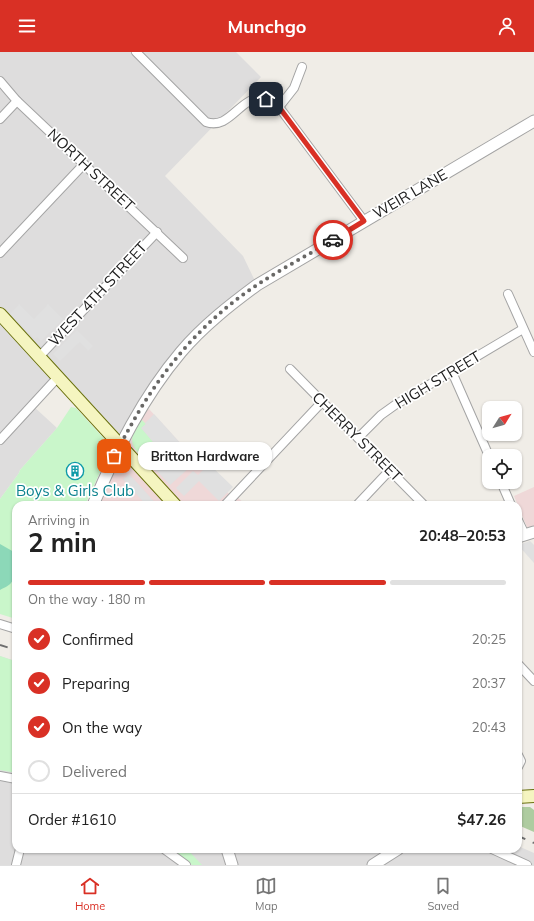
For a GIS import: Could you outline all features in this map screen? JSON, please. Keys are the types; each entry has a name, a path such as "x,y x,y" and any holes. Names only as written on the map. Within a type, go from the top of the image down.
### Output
{"main road":[{"path":"0,315 171,501"},
{"path":"522,797 534,796"}],"street":[{"path":"136,52 206,122 215,124 225,121 248,102 258,98 266,99 279,107 364,221"},
{"path":"279,107 294,88 302,67"},
{"name":"NORTH STREET","path":"0,81 17,101 183,258"},
{"path":"0,119 17,101"},
{"name":"WEIR LANE","path":"95,501 120,445 154,387 181,352 214,319 256,285 534,121"},
{"path":"0,253 84,164"},
{"name":"WEST 4TH STREET","path":"39,356 157,232"},
{"path":"508,294 534,352"},
{"name":"HIGH STREET","path":"358,438 395,405 523,329"},
{"name":"CHERRY STREET","path":"290,369 420,501"},
{"path":"452,372 486,449"},
{"path":"0,440 58,377"},
{"path":"229,501 322,402"},
{"path":"361,501 390,470"},
{"path":"504,489 509,501"},
{"path":"0,624 12,628"},
{"path":"522,668 534,681"},
{"path":"0,776 12,778"},
{"path":"16,865 19,853"},
{"path":"170,853 186,865"},
{"path":"228,853 232,865"},
{"path":"373,865 392,853"},
{"path":"501,853 527,865"}],"shaded area":[{"path":"0,52 236,52 261,77 165,176 243,256 257,285 181,352 121,445 58,377 32,405 57,428 20,470 0,499"},
{"path":"19,304 34,319 48,304 63,319 41,341 37,337 35,339 10,314"},
{"path":"77,330 93,346 88,351 80,342 60,361 53,354"},
{"path":"149,409 230,495 237,497 242,501 99,501 137,420"},
{"path":"154,414 192,456 184,463 189,468 170,485 141,454 154,443 141,428"},
{"path":"209,464 233,487 219,501 199,481 184,496 176,488 193,471 198,475"},
{"path":"129,474 154,501 142,501 123,479"},
{"path":"534,487 534,539 532,539 522,515 522,501 516,501 514,496"},
{"path":"530,541 534,545 534,563 522,550 522,544"},
{"path":"0,656 12,660 12,853 522,853 522,848 534,853 534,865 0,865"}],"green space":[{"path":"71,407 76,408 111,448 87,501 12,501 12,618 0,614 0,499 20,470 57,428"},
{"path":"140,420 146,424 142,428 154,443 140,455 133,446 132,438"},
{"path":"0,544 12,551 12,582 0,590"},
{"path":"0,656 12,660 12,772 0,770"},
{"path":"522,807 530,807 534,810 534,832 522,827"},
{"path":"176,853 191,853 202,865 192,865"}],"railway":[{"path":"0,645 12,649"},
{"path":"522,838 534,843"}],"way so far":[{"path":"114,456 154,387 181,352 203,330 228,307 256,285 333,240"}],"place":[{"name":"Britton Hardware","path":"114,456"},
{"name":"Boys & Girls Club","path":"75,471"}],"route":[{"path":"266,99 279,107 364,221 333,240"}]}
